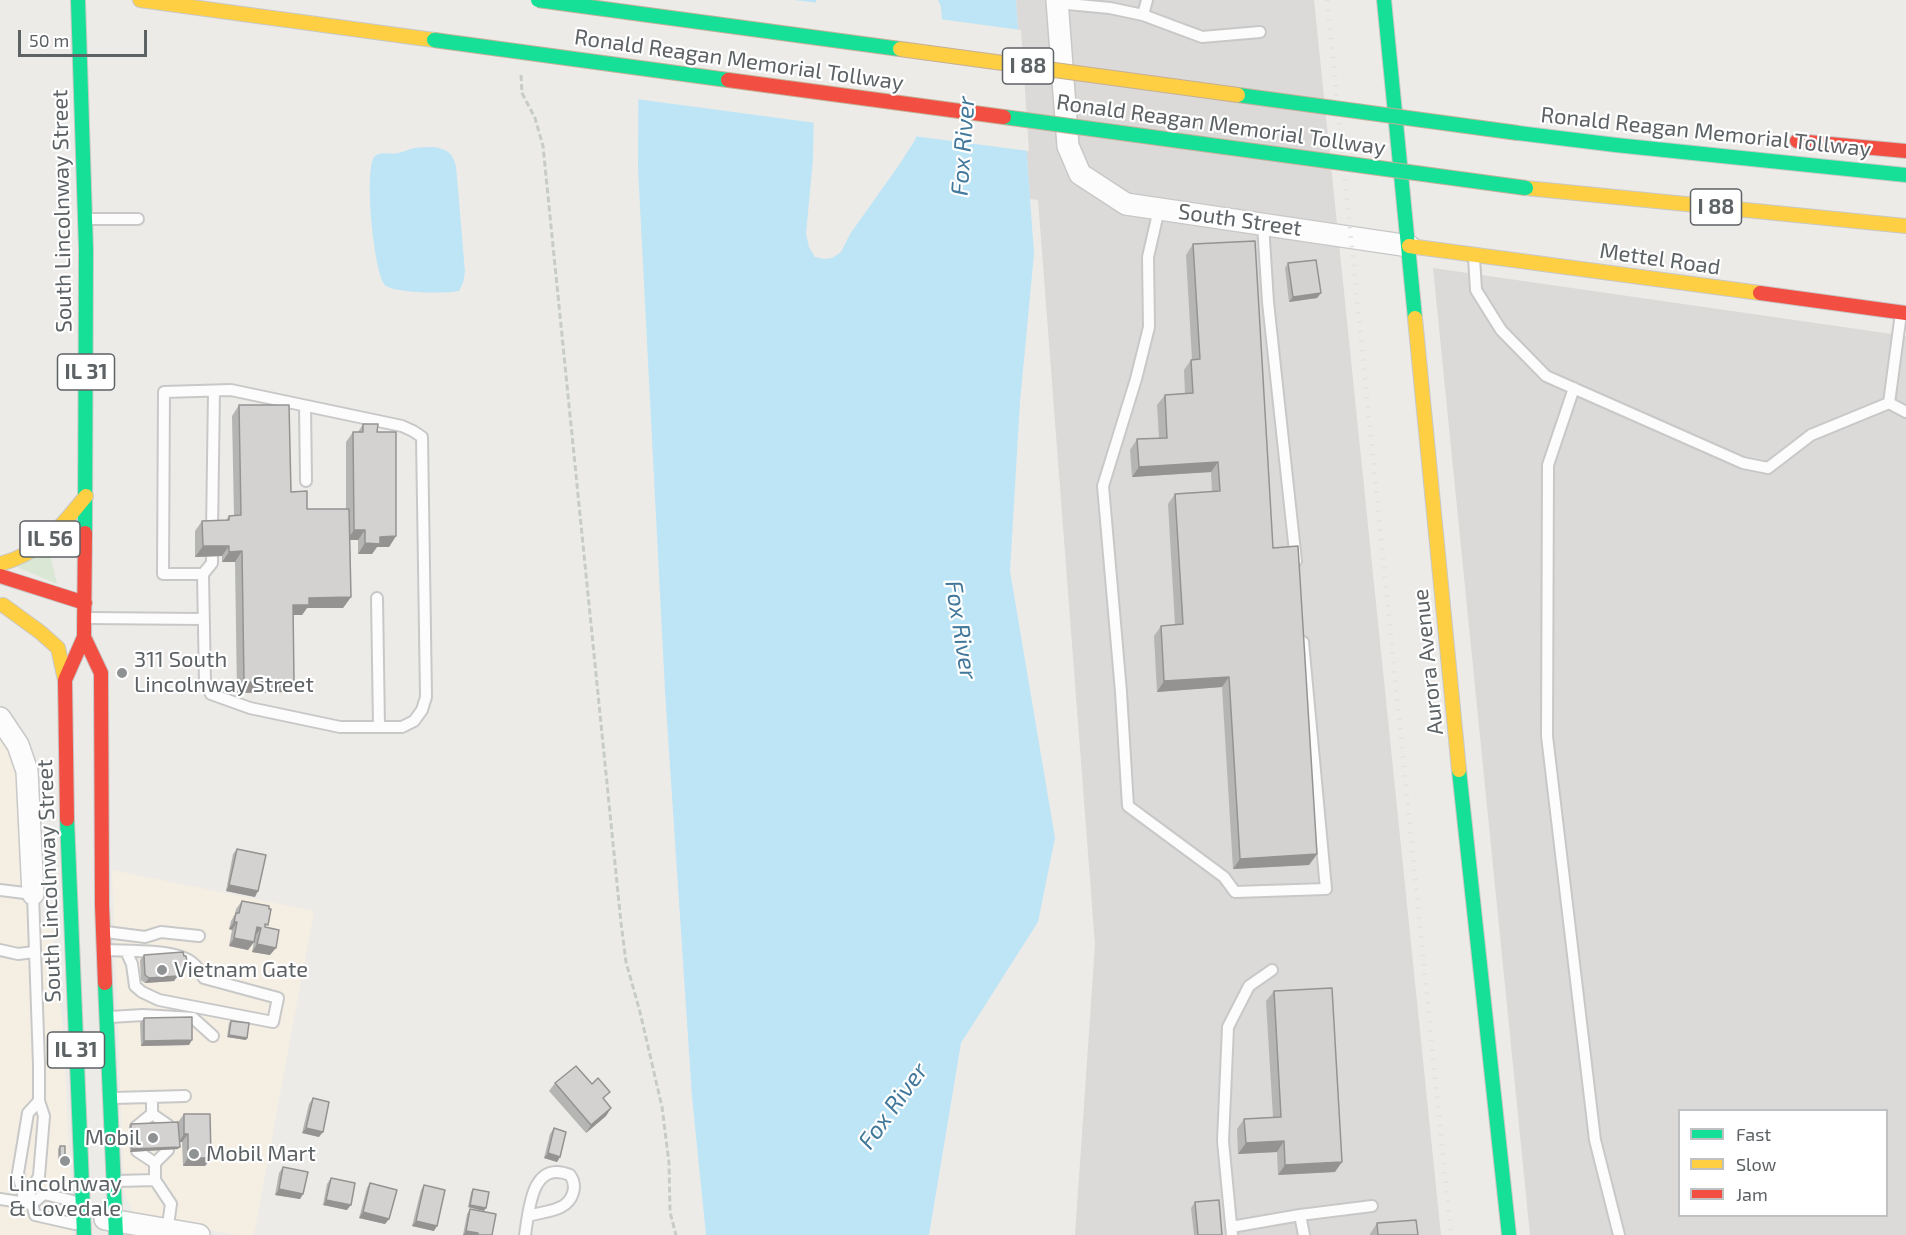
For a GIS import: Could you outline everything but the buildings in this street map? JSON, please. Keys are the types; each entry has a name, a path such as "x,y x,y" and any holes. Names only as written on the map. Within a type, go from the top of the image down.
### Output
{"main road":[{"name":"South Lincolnway Street","path":"78,0 85,219 86,496 85,603 79,617 84,638 101,674 103,950 116,1228"},
{"name":"Ronald Reagan Memorial Tollway","path":"140,0 1527,188 1906,226"},
{"name":"Ronald Reagan Memorial Tollway","path":"538,0 1518,133 1906,175"},
{"name":"Aurora Avenue","path":"1384,0 1463,809 1509,1235"},
{"path":"1616,145 1635,133"},
{"path":"1787,140 1906,151"},
{"name":"Mettel Road","path":"1409,246 1904,313"},
{"name":"IL 56","path":"0,564 27,556 50,540 86,496"},
{"path":"0,576 85,603"},
{"path":"1,604 31,610"},
{"path":"1,604 58,648 66,681"},
{"name":"South Lincolnway Street","path":"83,1225 67,861 66,681 84,638"}],"street":[{"name":"South Street","path":"1057,2 1068,146 1080,174 1126,204 1409,246"},
{"path":"0,718 18,745 27,771 33,894"},
{"path":"83,1225 199,1235"}],"lane":[{"path":"1143,15 1147,0"},
{"path":"1057,2 1110,8 1143,15 1202,37 1260,32"},
{"path":"1159,209 1149,257 1149,327 1136,379 1102,486 1121,692 1128,806 1224,877 1234,892 1326,889 1302,627"},
{"path":"85,219 138,219"},
{"path":"1263,224 1268,302 1297,567"},
{"path":"1474,254 1476,290 1501,330 1546,376 1743,463 1768,468 1811,435 1889,403"},
{"path":"1889,403 1904,313"},
{"path":"1574,388 1548,465 1547,736 1595,1140 1619,1235"},
{"path":"203,574 163,574 164,392 231,390 402,426 413,431 422,437 426,697 422,710 414,721 402,727 340,727 250,708 210,694 205,683 203,574 212,563 212,556"},
{"path":"212,531 214,391"},
{"path":"1889,403 1906,412"},
{"path":"305,406 306,481"},
{"path":"377,598 379,727"},
{"path":"79,617 203,619"},
{"path":"0,890 33,894 39,1101 44,1116 39,1176 28,1203"},
{"path":"103,932 145,937 161,932 199,936"},
{"path":"0,950 18,954 34,952"},
{"path":"103,950 126,951 170,954 184,958 197,966 204,978 278,998 273,1022 159,1000 142,992 135,986 132,964 126,951"},
{"path":"1272,970 1249,986 1228,1027 1223,1141 1231,1231 1300,1215 1372,1206"},
{"path":"107,1017 143,1015 193,1018 213,1036"},
{"path":"152,1096 153,1120"},
{"path":"111,1098 185,1096"},
{"path":"0,1199 28,1203 44,1194 73,1201 83,1225 35,1215 28,1203 18,1173 28,1113 39,1101"},
{"path":"136,1127 153,1120 168,1125"},
{"path":"154,1150 155,1180 171,1204 167,1232"},
{"path":"155,1163 168,1150"},
{"path":"137,1151 155,1163"},
{"path":"525,1235 528,1216 537,1183 547,1174 562,1172 570,1175 575,1185 569,1200 561,1207 528,1216"},
{"path":"115,1181 155,1180"},
{"path":"1300,1215 1304,1235"}],"path":[{"path":"521,70 522,93 535,118 543,146 623,942 662,1107 669,1163 670,1212 676,1235"}],"shaded area":[{"path":"1016,0 1314,0 1441,1235 1075,1235 1095,945 1038,200 1030,199"},
{"path":"1433,268 1906,336 1906,1235 1530,1235"},
{"path":"0,734 8,743 21,783 30,926 53,929 54,971 63,1024 73,1235 0,1235"},
{"path":"112,870 314,911 254,1235 238,1235 134,1216 124,1192"}],"green space":[{"path":"49,549 57,584 17,567"}],"water":[{"name":"Fox River","path":"639,0 816,0 813,159 806,234 809,247 815,257 824,259 832,258 841,252 850,234 915,140 943,31 941,7 938,0 1016,0 1034,254 1020,402 1010,571 1055,838 1038,922 961,1043 929,1235 706,1235 692,1097 665,691 638,168"},
{"path":"434,147 449,152 456,166 465,272 463,283 459,291 453,292 422,292 392,288 386,286 382,279 374,244 370,199 372,164 375,156 381,154"}],"pier":[{"path":"636,0 794,0 819,3 816,123 636,99"},
{"path":"939,19 1021,30 1029,151 913,136 928,89 940,30"}],"railway":[{"path":"1327,0 1451,1235"}],"traffic: fast":[{"path":"78,0 86,249 85,533"},
{"path":"538,0 900,49"},
{"path":"1384,0 1415,318"},
{"path":"434,40 728,80"},
{"path":"1238,95 1518,133"},
{"path":"1004,117 1526,188"},
{"path":"1518,133 1906,175"},
{"path":"1459,770 1509,1235"},
{"path":"67,819 84,1235"},
{"path":"105,983 116,1235"}],"traffic: slow":[{"path":"140,0 434,40"},
{"path":"900,49 1238,95"},
{"path":"1526,188 1906,226"},
{"path":"1409,246 1760,293"},
{"path":"1415,318 1459,770"},
{"path":"0,564 27,553 49,538 86,496"},
{"path":"3,605 58,648 65,680"}],"traffic: jam":[{"path":"728,80 1004,117"},
{"path":"1797,141 1906,151"},
{"path":"1760,293 1906,313"},
{"path":"67,819 65,680 84,637 85,533"},
{"path":"0,576 85,603"},
{"path":"84,637 101,673 102,905 105,983"}],"place":[{"name":"311 South Lincolnway Street","path":"122,673"},
{"name":"Vietnam Gate","path":"162,970"},
{"name":"Mobil","path":"153,1138"},
{"name":"Mobil Mart","path":"194,1154"},
{"name":"Lincolnway & Lovedale","path":"65,1161"}]}
